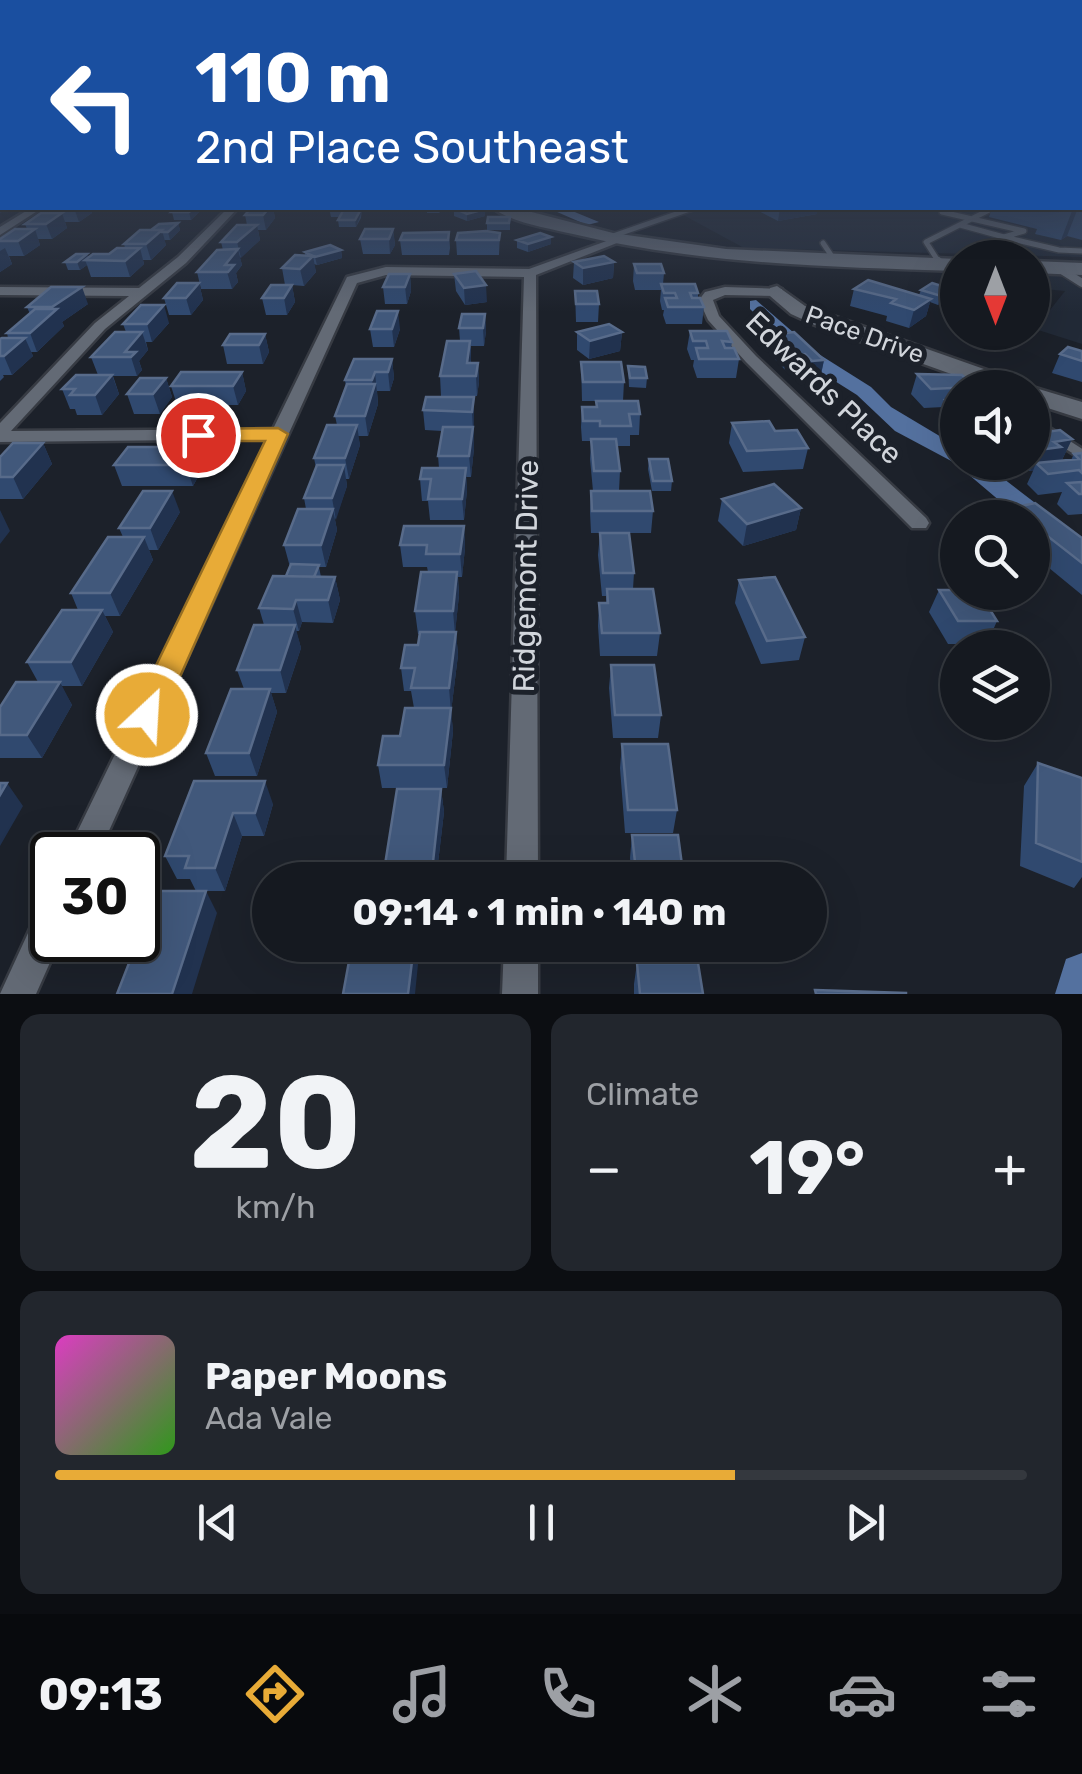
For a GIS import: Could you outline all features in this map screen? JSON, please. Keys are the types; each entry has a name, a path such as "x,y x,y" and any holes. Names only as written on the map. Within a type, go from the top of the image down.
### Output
{"street":[{"path":"0,435 100,326 182,260 222,219"},
{"path":"548,219 611,240 739,257 940,265"},
{"path":"93,832 352,280 364,274 530,273 611,240"},
{"path":"1050,268 1082,269"},
{"name":"Ridgemont Drive","path":"522,862 530,273"},
{"path":"0,291 139,292"},
{"name":"Edwards Place","path":"777,292 726,291 706,300 713,318 751,359 919,522"},
{"name":"Pace Drive","path":"777,292 798,310 963,370"},
{"path":"1050,400 1082,411"},
{"path":"0,435 278,434"},
{"path":"18,994 33,962"},
{"path":"520,994 521,962"}],"lane":[{"path":"611,240 664,219"},
{"path":"940,256 926,242 969,219"},
{"path":"978,219 1024,231 1004,236"},
{"path":"958,225 1059,250 1082,251"},
{"path":"823,243 836,261"},
{"path":"1059,268 1082,283"},
{"path":"1050,434 1082,454"}],"shaded area":[{"path":"691,219 1081,219 1082,257 1050,256 1050,240 940,240 940,253 744,248"},
{"path":"1050,276 1082,277 1082,344 1050,334 1050,310 1065,291 1050,290"}],"building":[{"path":"32,219 53,219 46,224 25,224"},
{"path":"488,219 510,219 509,223 487,223"},
{"path":"178,223 168,232 151,230 159,224"},
{"path":"237,225 257,225 237,242 221,242"},
{"path":"15,229 35,229 18,241 0,241"},
{"path":"365,229 393,229 389,239 360,239"},
{"path":"140,230 162,230 146,244 124,244"},
{"path":"449,232 448,240 400,240 403,233"},
{"path":"458,233 500,233 499,240 456,240"},
{"path":"540,233 551,237 528,244 517,240"},
{"path":"330,245 341,250 315,257 305,252"},
{"path":"117,248 140,248 125,261 85,260 93,254 109,254"},
{"path":"238,249 225,265 234,265 228,272 197,272 217,250"},
{"path":"76,254 87,254 77,262 65,262"},
{"path":"295,255 313,256 300,269 282,268"},
{"path":"604,256 614,262 583,268 574,262"},
{"path":"634,264 661,264 664,273 637,273"},
{"path":"476,271 486,285 464,288 454,274"},
{"path":"389,274 410,274 405,287 383,287"},
{"path":"868,280 931,299 914,310 891,303 896,299 854,289"},
{"path":"177,283 199,283 186,298 164,298"},
{"path":"932,283 940,286 940,296 921,290"},
{"path":"661,284 695,284 698,293 690,293 692,298 700,298 704,307 668,307 665,298 677,298 675,293 664,293"},
{"path":"271,285 292,285 284,298 262,298"},
{"path":"51,287 82,287 52,307 27,307"},
{"path":"575,291 597,291 599,304 576,304"},
{"path":"141,305 164,305 147,324 123,324"},
{"path":"35,309 57,309 30,333 7,333"},
{"path":"377,311 398,311 392,329 370,329"},
{"path":"462,314 485,314 483,328 459,328"},
{"path":"609,324 622,332 590,341 577,332"},
{"path":"690,331 727,331 732,342 722,341 725,348 734,348 739,359 699,359 696,348 708,348 706,341 693,341"},
{"path":"115,332 142,332 125,352 136,352 131,357 91,357"},
{"path":"794,332 824,360 812,361 805,354 793,356 772,335"},
{"path":"230,334 265,334 259,345 223,345"},
{"path":"2,338 25,338 0,356"},
{"path":"447,341 470,341 467,363 478,363 476,376 440,376"},
{"path":"1068,347 1082,351 1082,361 1060,354"},
{"path":"354,359 392,359 388,372 375,372 372,380 345,380"},
{"path":"581,362 621,362 624,382 583,382"},
{"path":"628,366 645,367 647,378 630,378"},
{"path":"181,372 242,372 233,386 171,386"},
{"path":"917,374 940,375 940,389 931,389"},
{"path":"76,375 112,375 95,395 70,395 75,389 62,389"},
{"path":"140,378 166,378 153,394 127,394"},
{"path":"347,384 375,384 365,416 335,416"},
{"path":"426,397 474,397 472,412 423,410"},
{"path":"596,401 638,401 640,414 629,414 631,426 600,426 600,421 583,421 582,407 597,407"},
{"path":"769,421 775,431 797,430 808,448 747,451 732,423"},
{"path":"327,425 357,425 345,458 314,458"},
{"path":"443,427 473,427 469,456 438,456"},
{"path":"1060,430 1072,439 1054,442 1061,447 1050,448 1050,431"},
{"path":"591,439 616,439 620,471 594,471"},
{"path":"13,443 43,443 13,477 0,477 0,457"},
{"path":"128,447 197,447 186,465 114,465"},
{"path":"1082,453 1082,473 1079,470 1050,474 1050,462 1079,459 1074,454"},
{"path":"649,459 668,459 672,481 653,481"},
{"path":"317,465 344,465 332,498 304,498"},
{"path":"422,468 466,468 462,499 428,499 431,479 420,479"},
{"path":"1082,482 1082,494 1067,483"},
{"path":"774,484 801,508 747,524 722,499"},
{"path":"143,491 172,491 150,528 119,528"},
{"path":"591,491 650,491 653,511 592,511"},
{"path":"298,509 333,509 321,545 284,545"},
{"path":"1050,514 1082,538 1082,563 1050,538"},
{"path":"404,526 464,526 460,554 426,554 427,545 400,545"},
{"path":"600,533 629,533 634,573 603,573"},
{"path":"108,537 144,537 110,593 71,593"},
{"path":"291,564 319,565 314,577 286,576"},
{"path":"421,572 457,572 453,611 415,611"},
{"path":"273,576 335,577 328,600 296,600 293,609 259,608"},
{"path":"775,577 805,637 767,641 739,580"},
{"path":"607,589 653,589 660,633 602,633 599,603 608,603"},
{"path":"62,610 102,610 71,662 27,662"},
{"path":"951,610 990,610 997,621 958,621"},
{"path":"254,625 295,625 280,670 237,670"},
{"path":"420,632 456,632 449,688 411,688 415,668 401,668 405,645 418,645"},
{"path":"611,665 654,665 661,715 615,715"},
{"path":"16,682 60,682 27,735 0,735 0,707"},
{"path":"231,689 270,689 249,753 206,753"},
{"path":"405,708 451,708 444,765 378,765 383,736 400,736"},
{"path":"622,744 668,744 677,810 628,810"},
{"path":"1038,763 1082,778 1082,862 1036,843"},
{"path":"194,781 265,781 255,813 233,813 215,868 185,868 189,856 165,856"},
{"path":"397,789 441,789 433,862 385,862"},
{"path":"632,835 678,835 682,862 635,862"},
{"path":"160,891 206,891 172,994 117,994 129,962 160,962"},
{"path":"349,962 412,962 408,994 343,994"},
{"path":"637,963 698,963 703,994 640,994"},
{"path":"815,990 906,993 906,994 816,994"}],"waterway":[{"path":"585,219 592,222"},
{"path":"756,305 810,357 864,391 903,426 940,447"},
{"path":"989,480 1082,553"},
{"path":"1078,994 1082,975"}],"route":[{"path":"147,715 278,434 198,435"}]}
